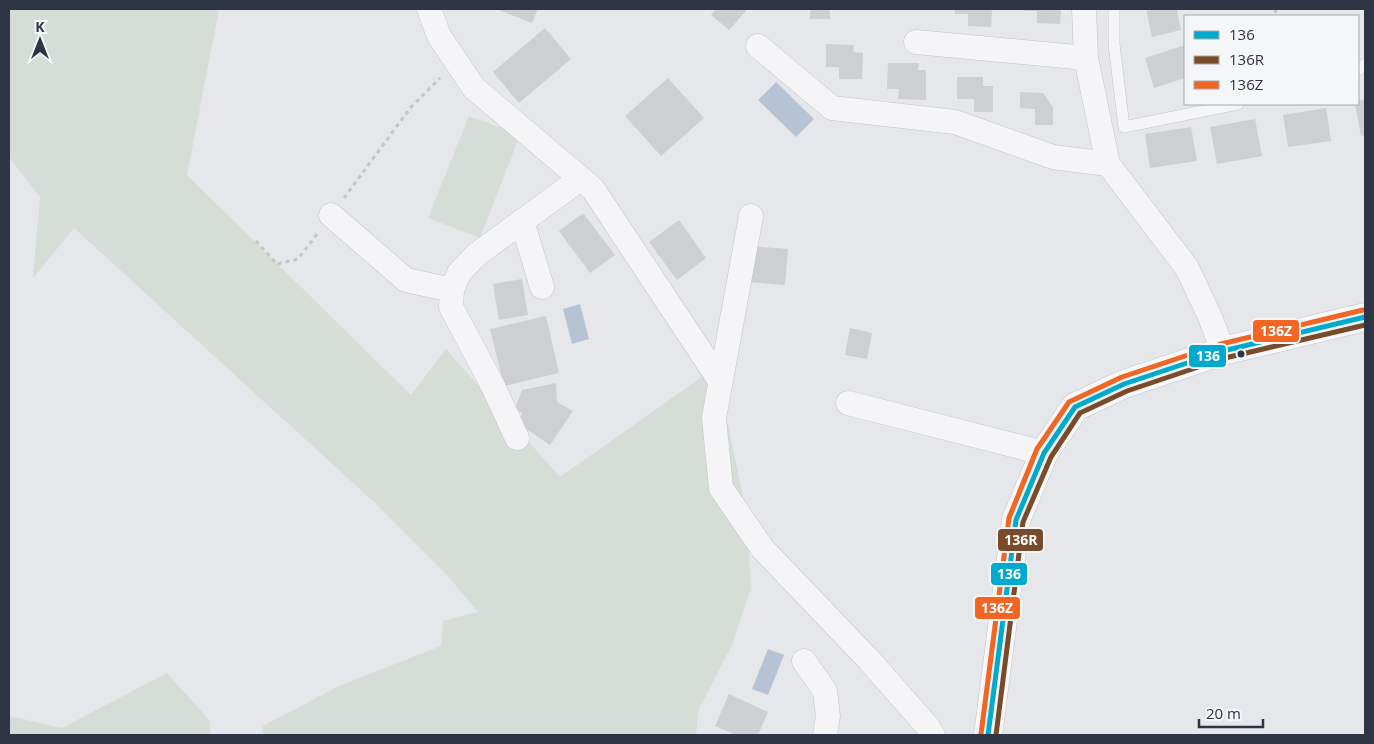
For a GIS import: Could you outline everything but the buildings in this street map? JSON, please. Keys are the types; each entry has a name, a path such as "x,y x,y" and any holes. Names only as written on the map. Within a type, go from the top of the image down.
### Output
{"main road":[{"path":"988,735 1016,520 1044,453 1075,407 1124,384 1223,351 1365,317"}],"street":[{"path":"429,9 439,36 474,88 593,189 720,381"},
{"path":"1084,9 1086,58 1108,164 1187,268 1210,317 1223,351"},
{"path":"916,42 1086,58"},
{"path":"758,46 832,108 955,122 1052,157 1108,164"},
{"path":"517,438 493,386 451,307 452,290 459,273 476,255 580,179"},
{"path":"331,215 406,280 452,290"},
{"path":"751,216 714,418 721,488 762,548 869,660 933,735"},
{"path":"522,221 542,287"},
{"path":"848,404 1044,453"},
{"path":"804,661 825,691 828,716 825,735"}],"lane":[{"path":"1114,9 1114,44 1124,126 1233,105"}],"path":[{"path":"256,241 277,264 298,259 411,107 456,62"}],"shaded area":[{"path":"9,9 219,9 187,175 411,395 446,349 560,477 716,367 746,511 751,588 733,643 699,709 696,735 262,735 263,726 339,686 441,646 443,621 478,612 448,576 374,502 74,228 33,278 40,197 9,157"},
{"path":"469,116 520,135 480,238 428,218"},
{"path":"167,673 210,721 211,735 9,735 9,716 62,728"}],"water":[{"path":"776,82 814,119 796,137 758,100"},
{"path":"580,304 589,339 572,344 563,309"},
{"path":"768,649 784,655 768,695 752,689"}],"transit line":[{"name":"136Z","path":"981,734 1009,518 1037,449 1069,402 1122,377 1221,344 1363,310"},
{"name":"136","path":"988,735 1016,520 1044,453 1075,407 1124,384 1223,351 1365,317"},
{"name":"136R","path":"996,735 1023,522 1051,457 1080,413 1127,391 1225,358 1365,325"}]}
